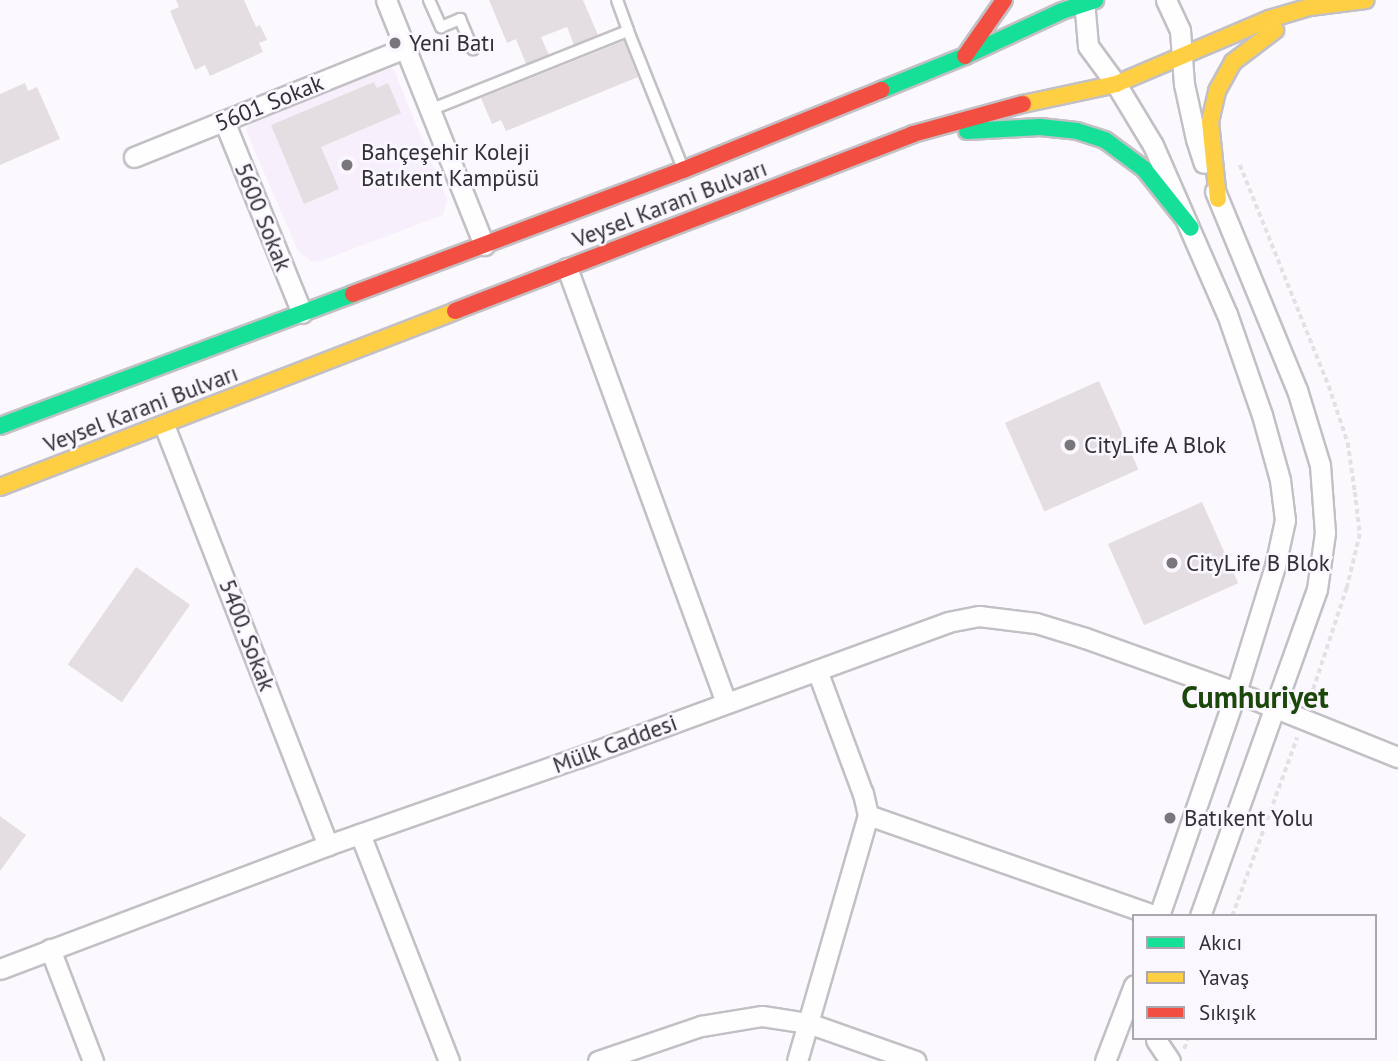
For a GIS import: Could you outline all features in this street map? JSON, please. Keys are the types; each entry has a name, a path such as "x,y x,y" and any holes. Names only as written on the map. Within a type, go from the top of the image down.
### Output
{"main road":[{"path":"965,56 1004,0"},
{"name":"Veysel Karani Bulvarı","path":"0,487 913,134 1008,107 1116,84 1181,59 1269,19 1310,7 1366,0"},
{"name":"Veysel Karani Bulvarı","path":"0,426 683,170 965,56 1062,11 1089,2"},
{"path":"1217,199 1210,122 1217,91 1233,62 1264,37 1310,7"},
{"path":"913,134 1040,127 1077,131 1101,139 1125,152 1144,169 1191,228"}],"street":[{"path":"386,0 484,245"},
{"path":"1166,0 1180,30 1181,59 1196,139 1217,199 1297,390 1320,465 1325,533 1317,589 1201,914"},
{"path":"1089,2 1088,46 1116,84 1153,145 1227,314 1262,415 1280,480 1285,520 1275,566 1236,692 1158,914"},
{"name":"5601 Sokak","path":"134,157 405,48"},
{"name":"5600 Sokak","path":"224,121 302,313"},
{"path":"568,268 726,703"},
{"name":"5400. Sokak","path":"164,425 328,845"},
{"name":"Mülk Caddesi","path":"0,969 328,845 948,622 979,616 1036,623 1236,692 1398,757"},
{"path":"797,1061 867,815 863,794 817,670"},
{"path":"867,815 1151,914"},
{"path":"360,834 449,1061"},
{"path":"50,949 93,1061"},
{"path":"1105,1061 1132,990"},
{"path":"598,1061 730,1019 762,1016 808,1023 916,1061"},
{"path":"1149,1061 1156,1040"},
{"path":"1157,1040 1170,1061"}],"lane":[{"path":"429,0 441,27 460,19 474,49"},
{"path":"617,0 683,170"},
{"path":"430,110 628,31"}],"path":[{"path":"1233,914 1290,755"}],"shaded area":[{"name":"Bahçeşehir Koleji Batıkent Kampüsü","path":"385,62 394,70 447,200 443,215 318,262 311,261 298,251 246,131 251,117"}],"building":[{"path":"176,0 244,0 256,27 260,25 267,40 259,43 263,52 210,76 205,65 195,70 170,11 179,7"},
{"path":"489,0 583,0 598,35 574,45 567,27 541,37 549,55 526,64 516,39 507,43"},
{"path":"624,41 638,77 506,131 501,120 492,124 481,98"},
{"path":"374,82 377,88 388,83 401,113 321,147 339,189 304,204 271,125"},
{"path":"25,83 28,91 37,87 60,139 0,165 0,94"},
{"name":"CityLife A Blok","path":"1099,381 1138,470 1044,512 1005,423"},
{"name":"CityLife B Blok","path":"1202,502 1238,583 1144,625 1108,544"},
{"path":"136,567 190,605 122,702 68,664"},
{"path":"0,816 26,835 0,871"}],"traffic: fast":[{"path":"881,90 965,56 1062,11 1095,0"},
{"path":"967,131 1040,127 1077,131 1105,140 1144,169 1191,228"},
{"path":"0,426 353,294"}],"traffic: slow":[{"path":"1023,104 1116,84 1269,19 1310,7 1366,0"},
{"path":"1218,199 1210,122 1217,91 1233,62 1275,30"},
{"path":"0,487 455,311"}],"traffic: jam":[{"path":"965,56 1004,0"},
{"path":"353,294 683,170 881,90"},
{"path":"455,311 913,134 1023,104"}],"place":[{"name":"Yeni Batı","path":"395,43"},
{"name":"Bahçeşehir Koleji Batıkent Kampüsü","path":"347,165"},
{"name":"CityLife A Blok","path":"1070,445"},
{"name":"CityLife B Blok","path":"1172,563"},
{"name":"Batıkent Yolu","path":"1170,818"}],"district":[{"name":"Cumhuriyet","path":"1255,697"}]}
